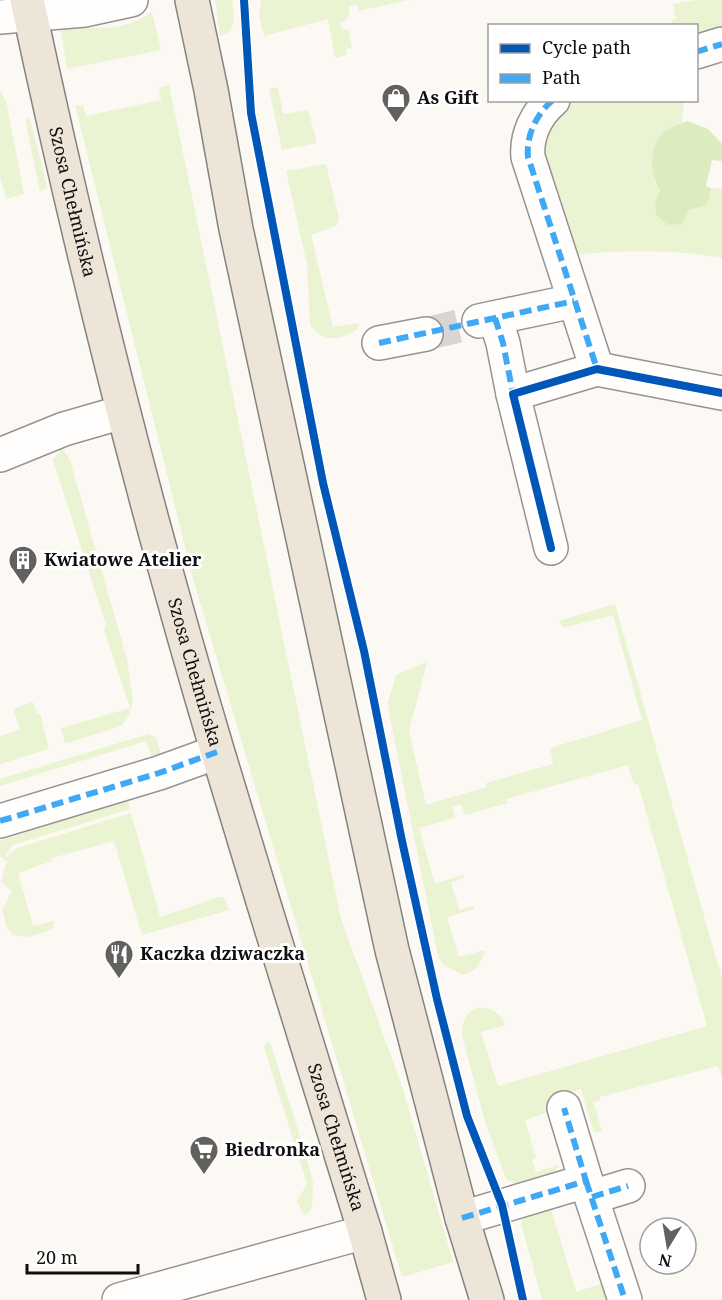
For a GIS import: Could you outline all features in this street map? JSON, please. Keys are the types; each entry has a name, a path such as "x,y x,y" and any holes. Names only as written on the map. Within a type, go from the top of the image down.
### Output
{"main road":[{"path":"192,0 236,229 392,950 462,1218 487,1300"},
{"name":"Szosa Chełmińska","path":"19,10 46,90 123,412 217,752 384,1300"}],"street":[{"path":"19,10 85,10 131,0"},
{"path":"698,51 722,44"},
{"path":"551,102 540,112 532,130 527,147 528,157 597,369"},
{"path":"551,548 513,394 503,343 487,320 574,301"},
{"path":"379,343 426,334"},
{"path":"513,394 597,369 722,393"},
{"path":"0,455 64,429 123,412"},
{"path":"0,821 159,773 217,752"},
{"path":"564,1108 625,1300"},
{"path":"462,1218 589,1189 628,1186"},
{"path":"119,1300 365,1232"}],"green space":[{"path":"215,0 232,0 233,6 234,22 226,34 220,36"},
{"path":"261,0 409,0 358,11 357,4 349,6 348,16 340,24 342,29 348,29 352,48 346,49 347,55 335,58 328,19 264,36 259,16"},
{"path":"695,0 722,0 722,33 698,40 698,24 672,24 671,20 676,19 673,4"},
{"path":"152,12 161,50 67,69 60,25 108,28 141,19"},
{"path":"169,85 341,919 402,1086 453,1262 402,1277 193,579 75,105 83,105 86,116 161,100 159,88"},
{"path":"278,87 283,114 308,110 317,143 282,150 269,89"},
{"path":"0,90 6,101 24,194 6,199 0,176"},
{"path":"565,102 684,102 682,123 666,129 654,180 660,190 655,204 689,210 710,197 711,188 722,189 722,258 646,251 571,255 539,158 558,106"},
{"path":"30,118 47,186 40,192 26,124 27,119"},
{"path":"687,121 708,129 722,144 722,161 712,160 706,186 711,188 710,197 706,205 689,210 682,224 668,225 656,214 655,204 660,190 654,175 653,152 665,131"},
{"path":"326,164 339,219 336,226 311,235 333,327 359,323 358,329 339,338 320,335 310,324 307,264 286,171"},
{"path":"62,448 70,460 127,659 133,701 128,717 121,726 65,744 61,728 130,708 53,460"},
{"path":"615,604 722,979 722,1078 718,1066 600,1097 600,1100 593,1102 602,1131 594,1133 581,1089 548,1099 551,1111 525,1120 536,1158 532,1160 536,1172 560,1165 551,1175 517,1185 506,1179 485,1122 462,1035 466,1016 478,1008 486,1008 500,1016 506,1025 481,1032 498,1086 707,1026 638,784 634,785 628,765 506,799 508,803 465,815 461,804 452,806 455,818 419,828 435,884 463,875 464,878 451,882 459,910 473,906 474,909 447,917 459,957 485,950 478,966 463,975 444,965 438,956 388,702 396,675 427,662 409,731 426,805 486,787 486,783 553,764 550,748 642,720 613,615 563,628 559,621"},
{"path":"33,702 37,714 40,713 49,749 0,764 0,736 20,730 13,709"},
{"path":"148,734 156,738 161,754 160,762 153,760 146,741 0,786 0,779"},
{"path":"128,799 130,809 13,845 5,856 7,857 17,848 131,813 160,917 219,897 224,897 229,910 142,935 114,841 52,858 52,861 18,873 33,926 54,921 53,928 49,931 28,937 13,935 7,927 2,910 12,891 1,882 7,861 0,856 0,841"},
{"path":"270,1042 313,1183 312,1207 304,1215 297,1201 307,1184 264,1047"},
{"path":"551,1208 576,1292 603,1283 608,1300 542,1300 521,1223 525,1213"}],"tunnel":[{"path":"426,334 479,321"}],"marked path":[{"path":"698,51 722,44"},
{"path":"551,102 533,126 528,157 597,369"},
{"path":"379,343 574,301"},
{"path":"495,318 503,343 513,394"},
{"path":"0,821 159,773 217,752"},
{"path":"462,1218 586,1181 564,1108"},
{"path":"586,1181 625,1300"},
{"path":"592,1197 628,1186"}],"cycle path":[{"path":"244,0 251,113 323,483 364,651 402,841 437,999 467,1116 502,1205 523,1300"},
{"path":"551,548 513,394 597,369 722,393"}],"place":[{"name":"As Gift","path":"396,124"},
{"name":"Kwiatowe Atelier","path":"23,586"},
{"name":"Kaczka dziwaczka","path":"119,980"},
{"name":"Biedronka","path":"204,1176"}]}
